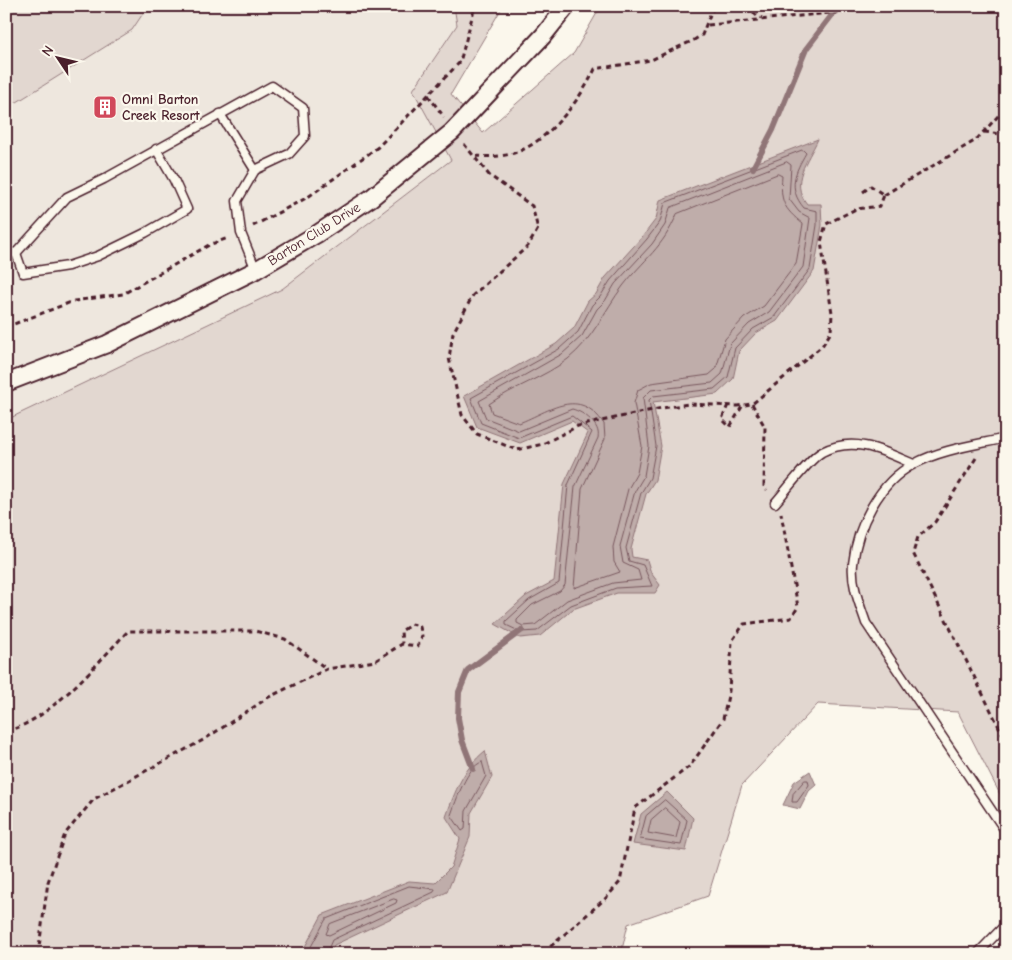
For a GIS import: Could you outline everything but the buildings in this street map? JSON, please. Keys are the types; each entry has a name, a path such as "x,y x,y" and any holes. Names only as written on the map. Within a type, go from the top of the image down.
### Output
{"street":[{"name":"Barton Club Drive","path":"6,382 107,344 256,270 317,234 371,198 452,132 543,36 567,6"}],"lane":[{"path":"16,253 67,196 272,86 302,108 305,136 289,154 255,170 237,201 241,233 256,270"},
{"path":"220,114 255,170"},
{"path":"16,253 24,273 68,266 120,246 187,209 174,180 156,149"},
{"path":"6,252 16,253"},
{"path":"1006,438 944,452 913,464 892,482 874,502 861,531 853,565 856,594 866,623 1006,832"},
{"path":"775,503 821,452 852,443 878,448 913,464"},
{"path":"977,954 1006,924"}],"path":[{"path":"251,227 308,197 378,146 460,62 475,6"},
{"path":"475,156 500,157 516,153 541,138 562,119 587,87 595,69 651,60 702,35 708,25 711,12 716,6"},
{"path":"746,6 757,16 765,18"},
{"path":"708,25 900,6"},
{"path":"428,95 445,119"},
{"path":"462,142 489,175 532,206 538,229 528,246 473,294 453,332 449,358 462,415 477,434 516,450 543,444 578,426 662,408 688,404 752,404 822,346 831,332 832,313 821,242 826,224 856,209 880,206 884,195 976,140 983,132 1000,114 1006,126 1001,134 983,132"},
{"path":"863,192 871,186 884,195"},
{"path":"6,327 74,301 124,294 209,245 228,238"},
{"path":"545,954 550,947 606,898 620,882 635,808 690,766 723,719 729,691 732,641 744,624 791,618 798,607 783,515 764,486 765,427 752,404"},
{"path":"728,405 722,419 730,426 743,405"},
{"path":"978,455 935,522 918,537 913,553 1006,741"},
{"path":"38,954 48,882 66,834 94,799 205,739 270,697 327,669 375,661 402,644 418,646 422,636 420,627 412,624 401,631 402,644"},
{"path":"6,731 20,728 68,694 128,631 255,631 285,640 327,669"}],"shaded area":[{"path":"6,6 454,6 457,25 413,90 451,160 282,289 6,420"},
{"path":"6,6 148,6 132,30 17,102 6,102"},
{"path":"454,6 503,6 451,94 483,133 574,53 601,6 1006,6 1006,806 958,712 818,704 742,785 708,896 628,924 621,954 6,954 6,420 282,289 451,160 413,90 457,25"}],"water":[{"path":"818,139 805,163 800,180 802,196 807,204 821,204 822,225 814,271 777,321 756,333 739,351 733,379 717,394 653,402 661,446 655,480 646,494 631,549 632,557 647,560 651,573 660,585 655,593 617,593 573,609 540,636 520,638 495,624 526,596 554,581 564,484 588,433 572,421 520,443 477,427 464,396 556,344 574,328 588,301 596,294 605,278 656,219 660,200"},
{"path":"485,751 492,777 471,813 470,837 447,892 334,945 330,954 301,954 322,915 409,881 435,883 451,867 460,839 446,817 456,789 465,773"},
{"path":"810,771 816,785 809,791 800,809 783,805 794,782"},
{"path":"667,792 693,818 686,851 633,844 641,814"}],"waterway":[{"path":"753,168 773,130 806,49 839,6"},
{"path":"473,769 462,740 458,718 459,692 468,670 522,630"}],"place":[{"name":"Omni Barton Creek Resort","path":"105,107"}]}
